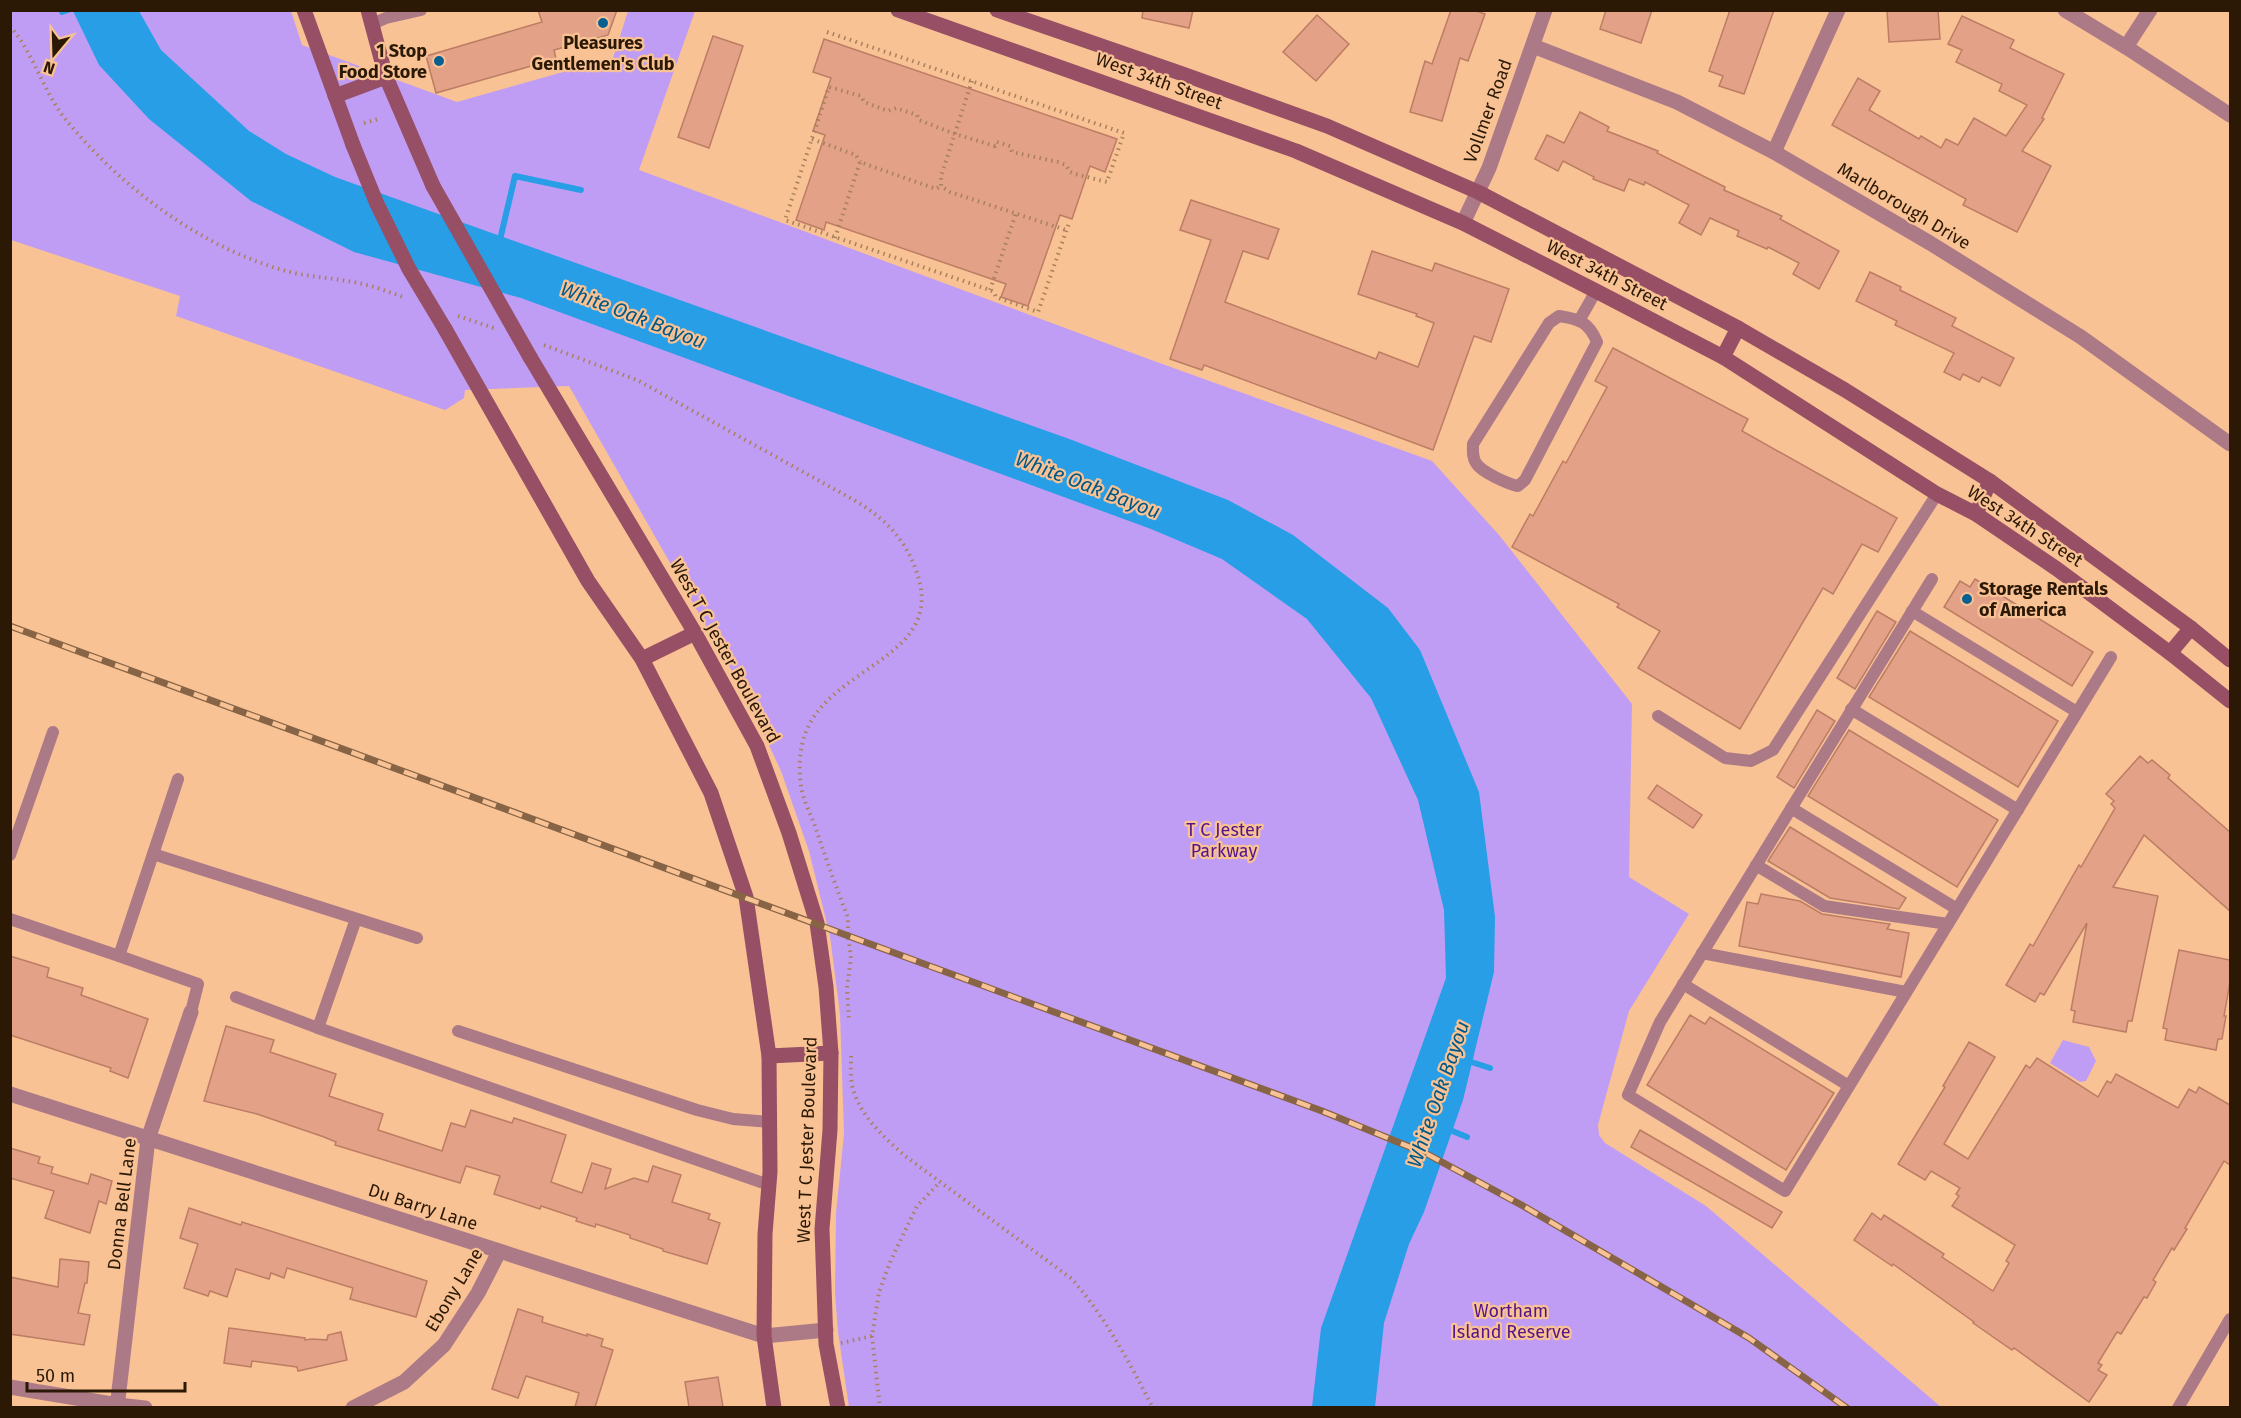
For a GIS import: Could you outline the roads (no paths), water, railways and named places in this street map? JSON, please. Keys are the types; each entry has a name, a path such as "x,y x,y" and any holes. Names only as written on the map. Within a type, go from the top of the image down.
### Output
{"main road":[{"name":"West T C Jester Boulevard","path":"304,10 353,146 377,204 409,269 588,581 642,659 711,793 746,897 769,1056 770,1185 765,1233 764,1336 774,1407"},
{"name":"West 34th Street","path":"898,10 1285,147 1462,223 1596,291 1723,357 1937,494 1976,514 2057,568 2230,701"},
{"name":"West 34th Street","path":"997,10 1327,126 1478,192 1738,328 1845,390 1990,481 2191,628 2230,660"},
{"name":"West T C Jester Boulevard","path":"370,17 386,77 433,186 530,357 695,633 758,746 789,832 817,923 826,987 831,1053 830,1130 822,1229 826,1344 838,1407"},
{"path":"335,96 386,77"},
{"path":"1723,357 1738,328"},
{"path":"1976,514 1990,481"},
{"path":"2170,653 2191,628"},
{"path":"642,659 695,633"},
{"path":"769,1056 831,1053"}],"street":[{"name":"Vollmer Road","path":"1462,223 1489,168 1545,10"},
{"path":"1774,152 1838,10"},
{"path":"2065,10 2230,115"},
{"path":"2126,47 2150,10"},
{"name":"Marlborough Drive","path":"1533,46 1677,102 1774,152 1930,243 2081,337 2230,444"},
{"name":"Donna Bell Lane","path":"117,1406 148,1139 191,1012"},
{"name":"Du Barry Lane","path":"10,1094 764,1336 826,1330"},
{"name":"Ebony Lane","path":"353,1407 404,1382 444,1345 478,1293 499,1252"},
{"path":"10,1387 117,1406 145,1407"}],"lane":[{"path":"370,17 386,18 421,10"},
{"path":"1580,319 1596,291"},
{"path":"1559,316 1580,319 1597,342 1525,480 1518,486 1508,484 1476,465 1473,444 1549,323 1559,316"},
{"path":"1658,716 1725,758 1751,761 1773,750 1937,494"},
{"path":"1932,579 1660,1022 1628,1095 1785,1191 2111,657"},
{"path":"1912,611 2077,712"},
{"path":"1851,710 2018,810"},
{"path":"10,855 53,732"},
{"path":"119,956 178,779"},
{"path":"1791,808 1957,909"},
{"path":"153,854 417,938"},
{"path":"1756,865 1824,906 1948,924"},
{"path":"10,919 198,984 191,1012"},
{"path":"318,1028 356,919"},
{"path":"1702,952 1906,992"},
{"path":"1683,984 1849,1086"},
{"path":"236,997 318,1028 770,1185"},
{"path":"458,1031 697,1110 733,1119 770,1122"},
{"path":"2178,1407 2230,1319"}],"water":[{"name":"White Oak Bayou","path":"73,11 139,11 161,50 249,131 286,154 335,177 1072,440 1228,500 1293,535 1388,608 1420,650 1479,792 1495,917 1494,972 1463,1100 1424,1212 1409,1244 1384,1323 1375,1407 1312,1407 1321,1328 1446,978 1444,910 1418,800 1371,698 1307,619 1222,559 1151,529 521,298 354,252 251,201 149,119 99,65"}],"waterway":[{"path":"62,12 68,10"},
{"path":"499,244 515,176 581,190"},
{"name":"White Oak Bayou","path":"1465,1060 1490,1068"},
{"name":"White Oak Bayou","path":"1445,1128 1467,1137"}],"railway":[{"path":"10,626 1322,1111 1427,1154 1525,1207 1749,1338 1847,1408"}],"place":[{"name":"Pleasures Gentlemen's Club","path":"603,23"},
{"name":"1 Stop Food Store","path":"439,61"},
{"name":"Storage Rentals of America","path":"1967,599"}],"park label":[{"name":"T C Jester Parkway","path":"1224,840"},
{"name":"Wortham Island Reserve","path":"1511,1321"}]}
